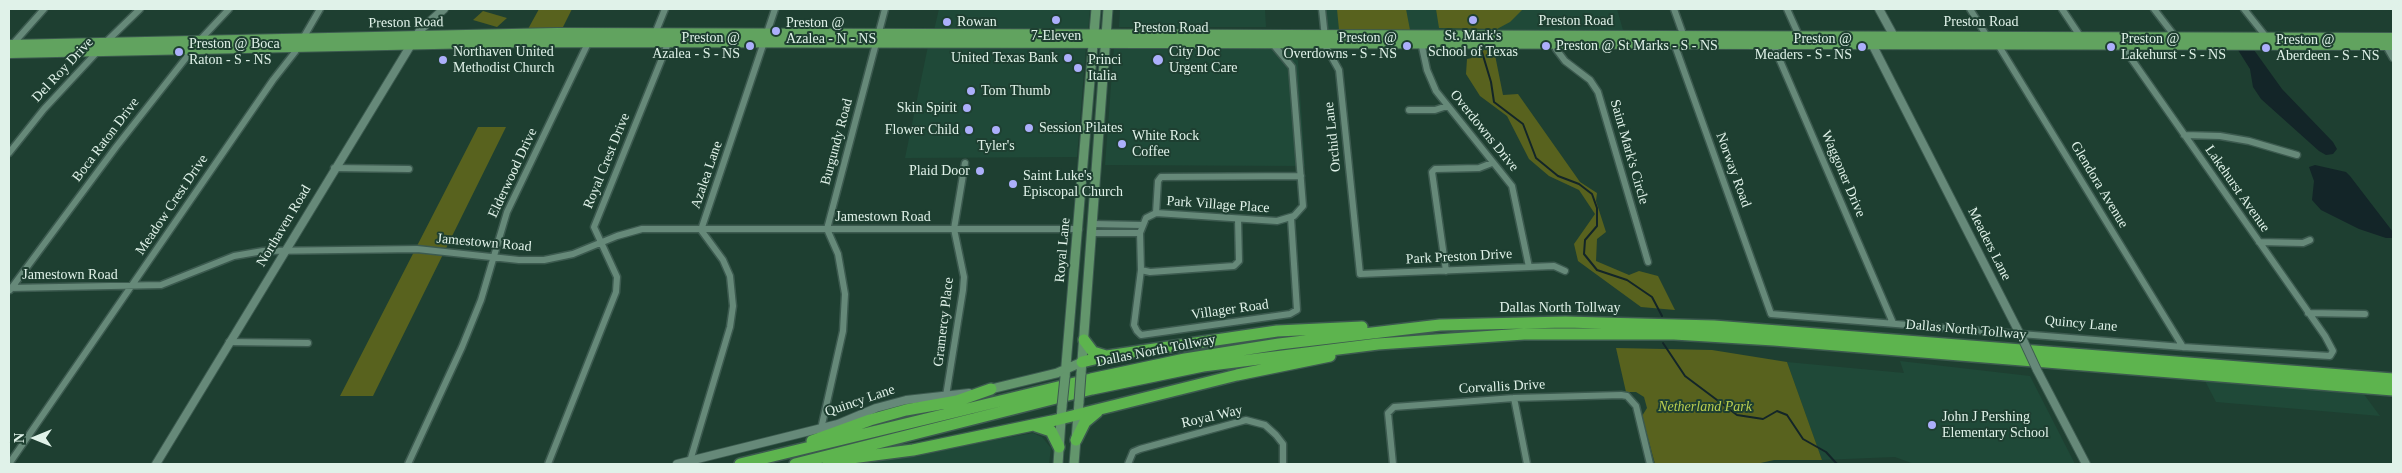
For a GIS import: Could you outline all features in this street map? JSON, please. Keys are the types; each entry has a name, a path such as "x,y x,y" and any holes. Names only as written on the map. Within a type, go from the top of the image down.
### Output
{"highway":[{"name":"Dallas North Tollway","path":"740,464 1091,379 1184,359 1279,344 1426,326 1565,322 1714,326 2393,379"},
{"path":"1081,368 1107,356 1277,331 1426,326"},
{"name":"Dallas North Tollway","path":"795,464 860,446 1159,375 1286,354 1378,344 1524,334 1674,334 1784,341 2393,390"},
{"path":"1084,340 1093,352 1107,356"},
{"path":"806,464 914,450 1032,426 1237,375 1362,350 1378,344"},
{"path":"783,454 818,438 870,420 906,410 957,400 990,389"},
{"path":"1076,440 1085,422 1102,409"},
{"path":"1032,426 1044,427 1051,431 1059,447"}],"main road":[{"name":"Royal Lane","path":"1058,464 1060,420 1079,229 1096,9"},
{"name":"Royal Lane","path":"1074,464 1108,9"},
{"name":"Preston Road","path":"9,48 98,52 193,49 416,36 530,38 1419,37 2387,42 2393,38"},
{"name":"Preston Road","path":"9,48 199,41 410,44 530,38"},
{"path":"1089,100 1102,100"},
{"path":"1088,121 1101,121"},
{"path":"1083,181 1096,180"},
{"path":"1079,229 1092,228"},
{"name":"Quincy Lane","path":"990,389 1081,368"}],"street":[{"path":"9,48 44,9"},
{"name":"Del Roy Drive","path":"9,153 44,109 105,43 140,9"},
{"name":"Boca Raton Drive","path":"9,289 199,41 229,9"},
{"name":"Meadow Crest Drive","path":"9,464 300,43 320,9"},
{"name":"Northaven Road","path":"156,464 410,44 427,22 444,9"},
{"path":"653,38 666,9"},
{"name":"Azalea Lane","path":"690,461 730,327 733,306 730,276 723,260 701,230 775,9"},
{"name":"Burgundy Road","path":"827,229 885,9"},
{"name":"Orchid Lane","path":"1322,9 1328,51 1339,70 1358,267"},
{"path":"1674,9 1685,39"},
{"path":"1787,9 1801,40"},
{"path":"1880,9 1896,40"},
{"name":"Glendora Avenue","path":"1970,9 1992,40 2183,347"},
{"path":"2062,9 2083,40"},
{"path":"2154,9 2178,41"},
{"path":"2244,9 2270,41"},
{"name":"Overdowns Drive","path":"1419,37 1428,74 1447,106 1468,129 1492,163 1512,186 1529,267"},
{"name":"Elderwood Drive","path":"408,464 462,347 481,300 507,212 591,38"},
{"name":"Royal Crest Drive","path":"548,464 616,292 617,277 594,227 670,38"},
{"path":"1269,38 1292,67 1302,206 1291,218"},
{"name":"Saint Mark's Circle","path":"1554,39 1556,49 1565,61 1590,80 1598,92 1648,262"},
{"name":"Norway Road","path":"1673,39 1771,314"},
{"name":"Waggoner Drive","path":"1771,40 1893,323"},
{"name":"Meaders Lane","path":"1870,40 2086,464"},
{"name":"Lakehurst Avenue","path":"2119,40 2308,313 2333,351 2330,356"},
{"path":"2387,42 2393,58"},
{"path":"1409,110 1434,110 1447,106"},
{"path":"2184,135 2220,136 2249,141 2297,155"},
{"name":"Gramercy Place","path":"946,396 964,290 964,277 954,229 965,163"},
{"path":"1446,271 1432,172 1435,169 1479,168 1492,163"},
{"path":"334,168 409,169"},
{"name":"Park Village Place","path":"1156,214 1158,181 1161,177 1301,176"},
{"name":"Park Village Place","path":"1142,225 1146,218 1156,214 1277,221 1291,218"},
{"name":"Villager Road","path":"1142,225 1140,233 1141,270 1134,316 1134,325 1141,335 1290,314 1297,310 1291,218"},
{"path":"1141,270 1150,272 1234,266 1239,261 1238,219"},
{"path":"1092,228 1142,225"},
{"path":"1092,228 1140,233"},
{"path":"821,429 842,331 845,294 838,254 827,229"},
{"name":"Jamestown Road","path":"9,289 131,287 168,283 221,261 249,253 284,250 418,249 525,260 547,259 573,254 632,231 642,230 1079,229"},
{"path":"2259,242 2303,244 2310,240"},
{"name":"Park Preston Drive","path":"1358,267 1360,274 1554,266 1565,271"},
{"path":"2308,313 2366,314"},
{"name":"Quincy Lane","path":"1771,314 2183,347 2330,356"},
{"path":"229,342 308,343"},
{"name":"Quincy Lane","path":"677,464 821,429 888,404 990,389"},
{"name":"Corvallis Drive","path":"1393,464 1388,413 1394,407 1514,398 1627,396 1636,406 1650,464"},
{"path":"1514,398 1527,464"},
{"name":"Royal Way","path":"1128,464 1133,452 1140,449 1246,420 1265,425 1276,435 1282,444 1283,464"}],"shaded area":[{"path":"939,9 1090,9 1088,30 934,30"},
{"path":"1120,9 1265,9 1266,27 1119,27"},
{"name":"St. Mark's School of Texas","path":"1325,9 1617,9 1623,30 1327,31"},
{"path":"928,46 1086,46 1077,157 905,158"},
{"path":"1114,46 1297,47 1305,166 1105,165"},
{"path":"2238,50 2254,50 2282,89 2333,142 2337,149 2333,154 2326,155 2319,151 2261,99 2253,87 2250,69"},
{"path":"2315,165 2346,172 2393,232 2392,238 2386,238 2359,229 2321,210 2312,200 2314,181 2309,167"},
{"name":"John J Pershing Elementary School","path":"1900,361 2030,376 2075,464 1914,464 1895,457 1822,460 1787,362 1904,373"},
{"path":"2205,381 2363,393 2380,416 2216,402"},
{"path":"1033,433 1042,437 1051,448 1049,464 864,464"}],"green space":[{"path":"539,9 572,9 562,29 528,29"},
{"path":"1337,9 1406,9 1410,30 1339,30"},
{"path":"1436,9 1523,9 1510,22 1497,29 1439,28"},
{"path":"483,11 507,18 497,27 473,20"},
{"path":"1469,45 1493,45 1503,95 1518,94 1580,182 1597,193 1596,201 1606,232 1597,239 1596,261 1629,275 1639,271 1658,276 1675,310 1641,307 1578,261 1574,244 1595,214 1579,190 1549,176 1529,159 1507,116 1480,96 1466,74 1467,59 1472,58"},
{"path":"478,127 506,127 373,396 340,396"},
{"name":"Netherland Park","path":"1616,348 1712,350 1787,362 1822,460 1774,460 1756,464 1655,464 1642,416 1647,408 1644,397 1636,392 1626,392"}],"waterway":[{"path":"1482,52 1491,82 1494,102 1523,124 1536,158 1558,176 1579,184 1592,194 1597,208 1597,226 1585,240 1584,254 1597,270 1627,280 1652,297 1662,316"},
{"path":"1663,343 1685,376 1737,415 1763,419 1777,411 1787,415 1803,439 1826,452 1837,464"}],"place":[{"name":"7-Eleven","path":"1056,20"},
{"name":"St. Mark's School of Texas","path":"1473,20"},
{"name":"Rowan","path":"947,22"},
{"name":"Preston @ Azalea - N - NS","path":"776,31"},
{"name":"Preston @ Azalea - S - NS","path":"750,46"},
{"name":"Preston @ Overdowns - S - NS","path":"1407,46"},
{"name":"Preston @ St Marks - S - NS","path":"1546,46"},
{"name":"Preston @ Meaders - S - NS","path":"1862,47"},
{"name":"Preston @ Lakehurst - S - NS","path":"2111,47"},
{"name":"Preston @ Aberdeen - S - NS","path":"2266,48"},
{"name":"Preston @ Boca Raton - S - NS","path":"179,52"},
{"name":"United Texas Bank","path":"1068,58"},
{"name":"Northaven United Methodist Church","path":"443,60"},
{"name":"City Doc Urgent Care","path":"1158,60"},
{"name":"Princi Italia","path":"1078,68"},
{"name":"Tom Thumb","path":"971,91"},
{"name":"Skin Spirit","path":"967,108"},
{"name":"Session Pilates","path":"1029,128"},
{"name":"Flower Child","path":"969,130"},
{"name":"Tyler's","path":"996,130"},
{"name":"White Rock Coffee","path":"1122,144"},
{"name":"Plaid Door","path":"980,171"},
{"name":"Saint Luke's Episcopal Church","path":"1013,184"},
{"name":"John J Pershing Elementary School","path":"1932,425"}]}
